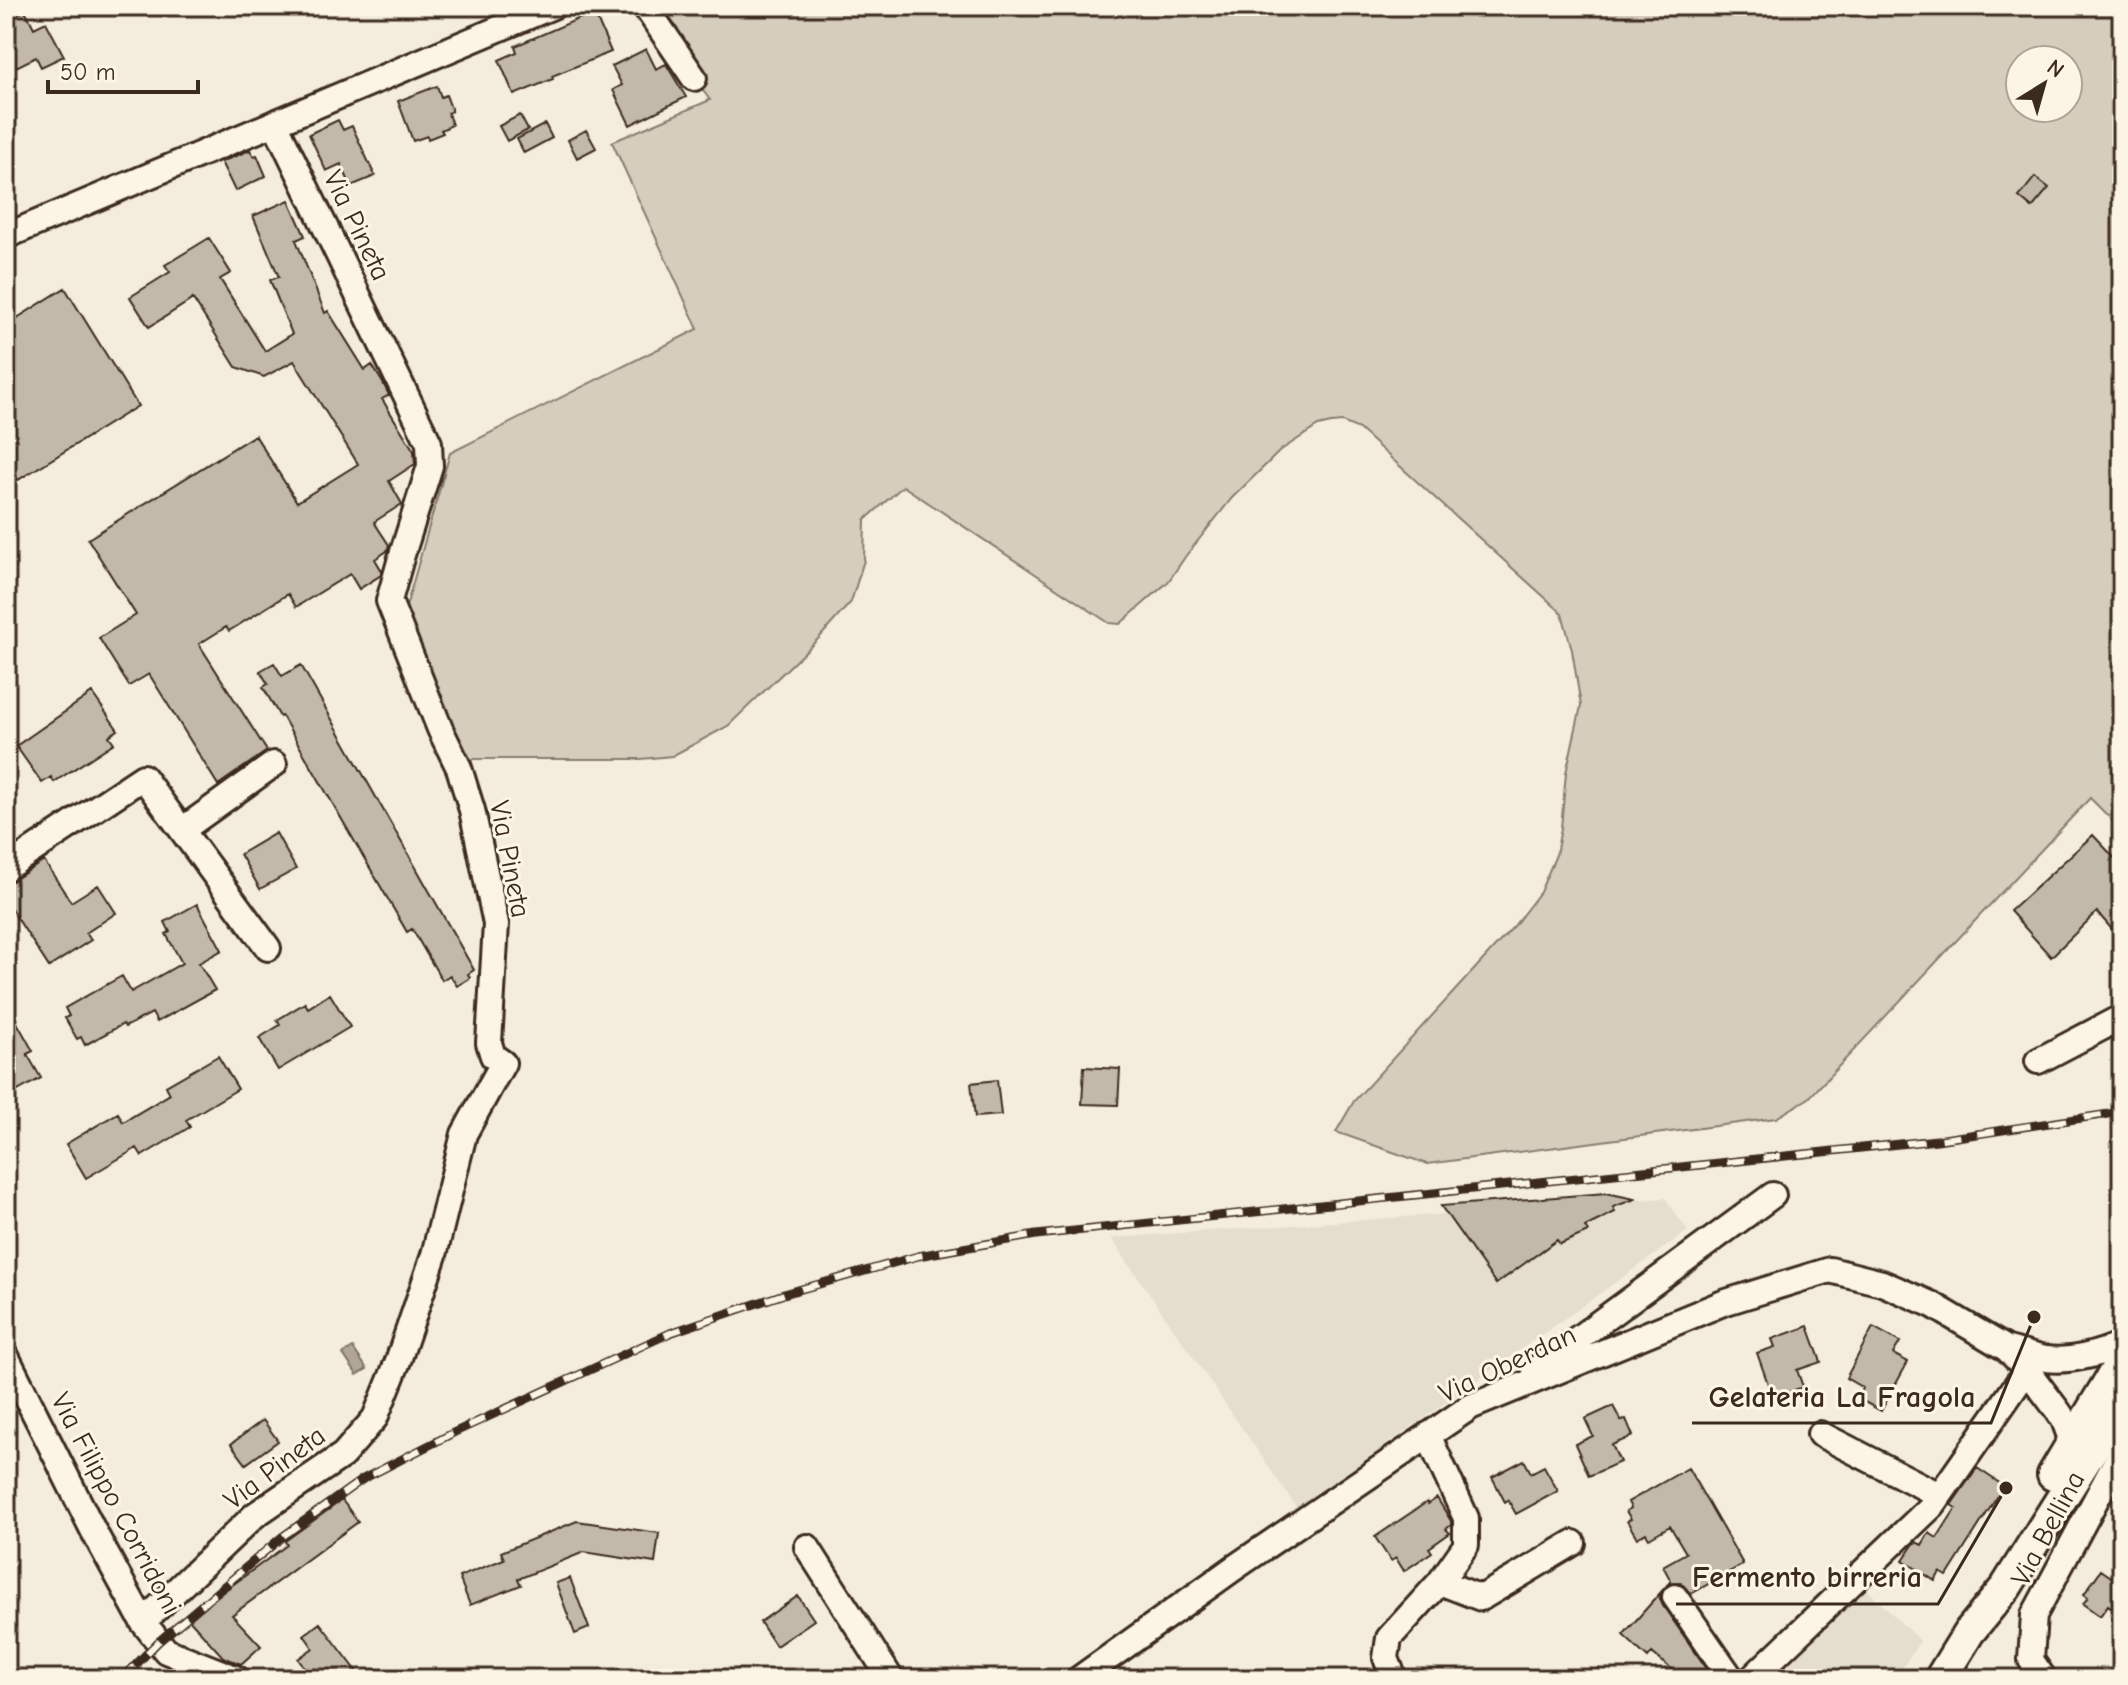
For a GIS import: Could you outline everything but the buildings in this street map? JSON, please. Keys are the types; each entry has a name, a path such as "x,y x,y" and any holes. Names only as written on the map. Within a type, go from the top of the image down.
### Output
{"main road":[{"path":"1969,1632 1992,1580 2122,1360"},
{"path":"1940,1679 1969,1632 2116,1441 2122,1402"}],"street":[{"path":"6,236 553,6"},
{"path":"645,6 694,78"},
{"name":"Via Pineta","path":"143,1622 255,1515 343,1455 375,1418 434,1255 464,1134 503,1063 493,1056 489,1043 496,924 472,810 459,768 440,729 389,601 430,466 429,443 275,123"},
{"path":"182,830 274,764"},
{"path":"6,868 143,777 268,948"},
{"path":"2038,1061 2122,1017"},
{"path":"1504,1392 1773,1195"},
{"name":"Via Oberdan","path":"1079,1679 1234,1568 1470,1407 1723,1303 1830,1270 1882,1283 1933,1305 2007,1349 2027,1370 2064,1420 2072,1442"},
{"name":"Via Oberdan","path":"2007,1349 2048,1359 2105,1352 2122,1344"},
{"name":"Via Filippo Corridoni","path":"6,1356 143,1622 166,1651 237,1679"},
{"path":"1751,1679 1933,1505 2027,1370"},
{"path":"1820,1434 1939,1495"},
{"path":"1394,1679 1386,1658 1389,1638 1440,1582 1466,1545 1466,1518 1428,1435"},
{"name":"Via Bellina","path":"2044,1679 2031,1660 2034,1615 2116,1441"},
{"path":"1440,1582 1481,1598 1573,1543"},
{"path":"807,1547 891,1679"},
{"path":"1675,1597 1732,1679"}],"shaded area":[{"path":"639,6 2122,6 2122,830 2090,798 1809,1098 1776,1118 1427,1164 1336,1132 1354,1101 1514,926 1540,892 1556,855 1566,773 1581,706 1562,613 1359,429 1342,422 1318,426 1281,450 1232,498 1168,582 1120,624 1109,623 903,486 865,520 864,560 851,602 819,638 728,726 672,756 641,759 469,759 441,701 406,607 450,453 698,329 612,142 710,100"},
{"path":"1665,1198 1688,1231 1297,1508 1111,1238"},
{"path":"353,1348 367,1369 357,1375 343,1354"},
{"path":"1862,1585 1920,1641 1895,1679 1761,1679"}],"railway":[{"path":"122,1679 158,1642 282,1537 363,1479 455,1432 670,1333 784,1294 918,1256 1036,1235 1937,1140 2122,1112"}],"place":[{"name":"Gelateria La Fragola","path":"2034,1317"},
{"name":"Fermento birreria","path":"2006,1488"}]}
